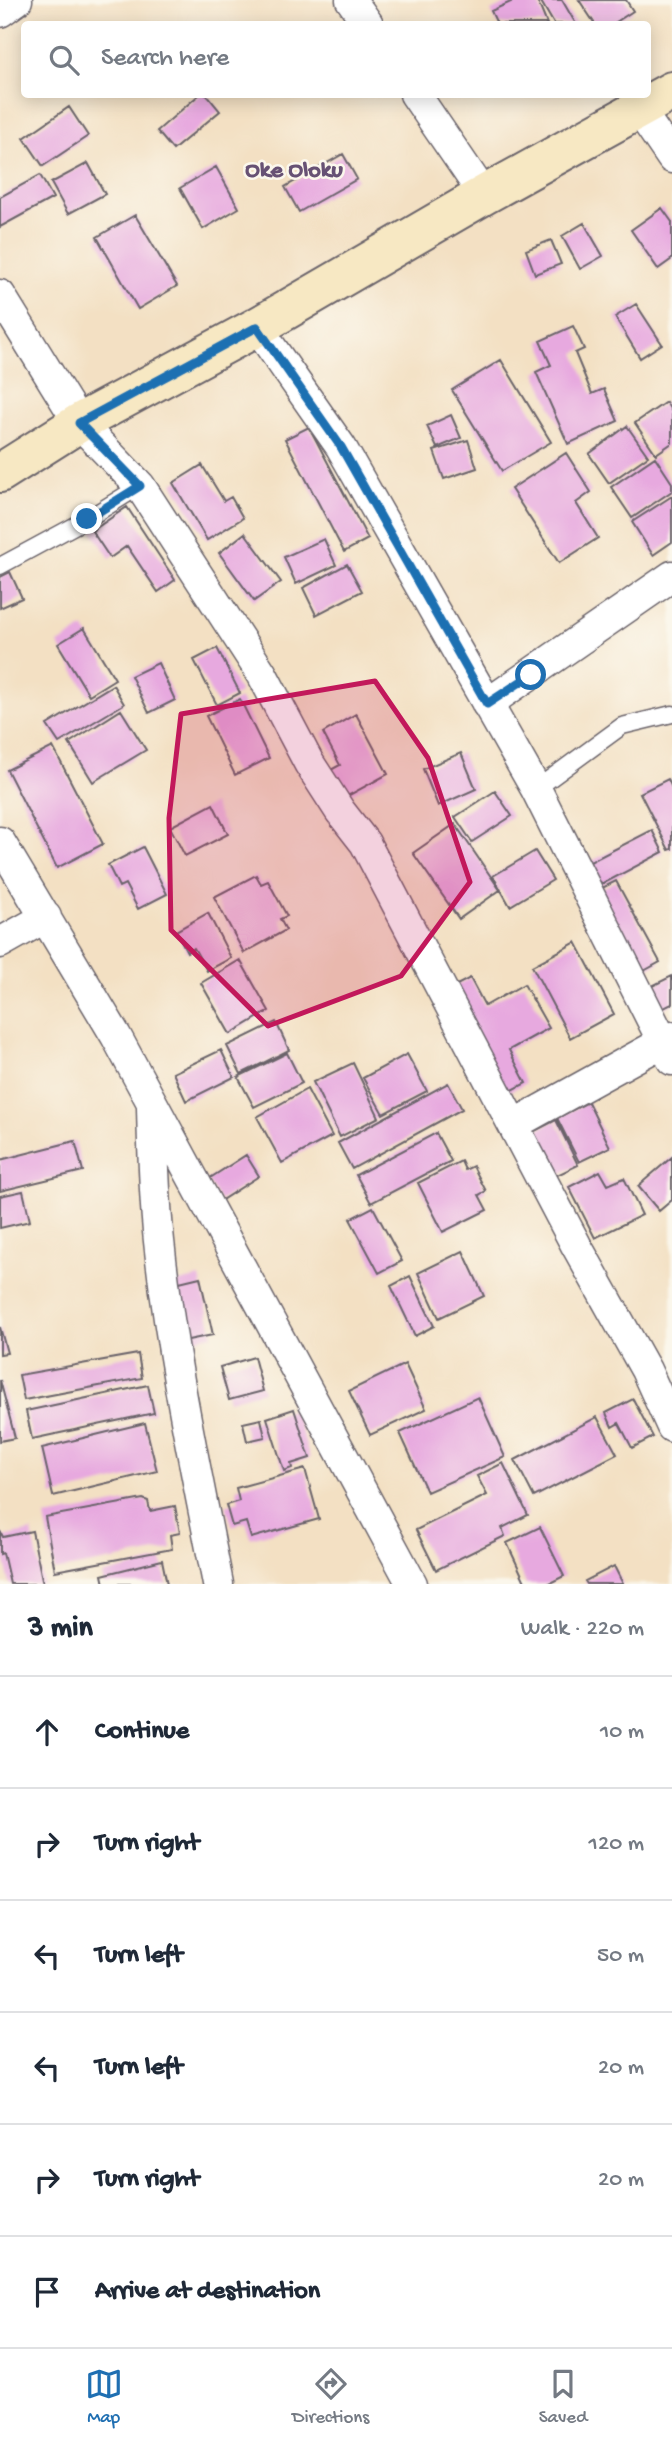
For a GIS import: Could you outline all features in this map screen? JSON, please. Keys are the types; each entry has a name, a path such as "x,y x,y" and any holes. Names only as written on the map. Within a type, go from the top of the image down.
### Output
{"street":[{"path":"0,12 17,0"},
{"path":"351,0 366,21"},
{"path":"0,473 79,423 257,327 484,195 672,91"},
{"path":"418,98 484,195"},
{"path":"640,111 672,158"},
{"path":"0,295 79,423 140,486 262,674 315,773 365,844 576,1245 646,1370 672,1427"},
{"path":"257,327 341,447 536,789 669,1046 513,1125"},
{"path":"487,704 672,576"},
{"path":"0,842 152,1102 412,1584"},
{"path":"0,943 46,917"},
{"path":"152,1102 159,1242 192,1449 218,1584"}],"lane":[{"path":"0,566 87,519 140,486"},
{"path":"536,789 622,726 672,714"}],"highlighted area":[{"path":"375,681 428,758 470,882 401,976 268,1026 171,930 169,818 181,714"}],"building":[{"path":"515,0 537,0 546,21 496,21 491,11"},
{"path":"540,0 562,0 574,21 552,21"},
{"path":"579,0 626,0 633,11 618,21 593,21"},
{"path":"195,98 209,98 220,111 173,150 157,131"},
{"path":"69,107 88,136 43,166 24,138"},
{"path":"343,154 357,179 299,212 285,187"},
{"path":"88,163 105,194 68,214 51,183"},
{"path":"216,167 239,208 203,229 180,188"},
{"path":"40,175 53,198 0,227 0,197"},
{"path":"662,208 672,222 672,259 658,269 631,230"},
{"path":"135,215 177,286 138,309 97,237"},
{"path":"584,223 603,256 580,269 562,236"},
{"path":"551,240 561,264 535,274 526,250"},
{"path":"636,304 662,344 640,358 615,317"},
{"path":"573,326 584,349 575,353 592,394 604,389 618,421 568,444 536,372 551,365 540,341"},
{"path":"501,360 551,442 502,471 452,390"},
{"path":"666,402 672,412 672,443 656,454 635,423"},
{"path":"451,415 461,438 437,448 427,426"},
{"path":"627,426 648,456 609,483 589,454"},
{"path":"309,427 368,539 344,552 285,439"},
{"path":"468,440 477,468 444,479 434,451"},
{"path":"566,453 591,492 576,503 598,538 559,563 511,489"},
{"path":"655,457 672,483 672,491 632,518 611,487"},
{"path":"202,465 224,501 231,497 243,518 207,540 173,483"},
{"path":"672,496 672,542 653,555 632,522"},
{"path":"127,507 175,580 158,592 127,546 110,558 92,531"},
{"path":"245,533 281,582 254,601 219,553"},
{"path":"324,539 336,565 296,584 284,557"},
{"path":"347,564 362,591 316,615 303,588"},
{"path":"10,572 22,598 0,608 0,577"},
{"path":"84,628 115,679 89,695 58,644"},
{"path":"217,648 240,693 217,705 194,660"},
{"path":"158,663 175,700 149,713 131,676"},
{"path":"113,685 124,704 59,743 47,725"},
{"path":"240,699 269,758 235,775 206,716"},
{"path":"121,710 146,750 93,782 69,743"},
{"path":"356,714 388,774 344,798 329,771 340,765 323,733"},
{"path":"53,747 103,844 57,868 7,770"},
{"path":"461,753 476,789 438,806 423,769"},
{"path":"668,779 672,788 672,849 669,850 640,793"},
{"path":"495,791 512,816 472,842 455,817"},
{"path":"213,804 228,834 185,856 170,827"},
{"path":"455,824 500,890 459,919 413,853"},
{"path":"652,830 663,852 597,887 586,864"},
{"path":"143,847 167,894 138,909 125,884 119,887 108,865"},
{"path":"535,851 553,880 510,906 493,876"},
{"path":"256,875 261,884 268,881 287,916 280,919 286,930 244,953 214,897"},
{"path":"616,881 660,962 642,972 598,890"},
{"path":"208,913 231,958 207,971 194,948 187,952 176,931"},
{"path":"576,942 614,1014 570,1038 532,966"},
{"path":"240,960 269,1011 230,1034 201,983"},
{"path":"672,976 672,1004 662,1009 650,987"},
{"path":"470,978 485,1006 524,984 549,1028 509,1050 526,1083 507,1093 451,988"},
{"path":"276,1022 289,1050 241,1074 227,1046"},
{"path":"221,1050 234,1077 186,1101 173,1073"},
{"path":"287,1053 302,1083 254,1107 238,1077"},
{"path":"407,1054 427,1091 383,1114 363,1078"},
{"path":"353,1063 379,1117 340,1137 313,1082"},
{"path":"448,1083 462,1109 352,1169 338,1143"},
{"path":"307,1089 332,1136 282,1163 257,1117"},
{"path":"588,1102 610,1147 579,1162 557,1118"},
{"path":"556,1120 578,1165 547,1180 525,1136"},
{"path":"436,1133 451,1161 371,1203 356,1175"},
{"path":"75,1141 83,1171 0,1191 0,1160"},
{"path":"246,1155 259,1176 220,1201 207,1180"},
{"path":"672,1157 672,1200 659,1211 638,1186"},
{"path":"461,1161 465,1170 473,1166 486,1191 479,1195 487,1210 443,1232 418,1183"},
{"path":"600,1171 608,1185 624,1178 642,1215 595,1238 569,1187"},
{"path":"23,1191 30,1221 0,1228 0,1196"},
{"path":"373,1207 402,1261 379,1273 350,1219"},
{"path":"463,1251 484,1296 439,1318 418,1273"},
{"path":"410,1276 434,1326 415,1336 391,1286"},
{"path":"200,1277 213,1335 183,1341 171,1284"},
{"path":"0,1327 7,1353 0,1354"},
{"path":"138,1354 142,1378 24,1400 19,1375"},
{"path":"254,1357 263,1391 229,1400 220,1367"},
{"path":"405,1364 426,1409 370,1435 349,1391"},
{"path":"0,1380 15,1438 0,1441"},
{"path":"148,1385 154,1413 32,1439 26,1411"},
{"path":"478,1397 505,1457 427,1492 400,1433"},
{"path":"633,1399 653,1437 632,1448 619,1423 612,1427 606,1413"},
{"path":"294,1409 310,1458 291,1464 292,1468 284,1471 267,1418"},
{"path":"597,1417 617,1454 534,1497 515,1460"},
{"path":"261,1419 265,1437 247,1441 243,1423"},
{"path":"145,1423 157,1471 53,1496 42,1448"},
{"path":"503,1463 528,1515 502,1528 505,1536 436,1570 416,1530 487,1495 477,1476"},
{"path":"305,1469 319,1519 251,1538 246,1522 232,1526 226,1505 239,1501 236,1488"},
{"path":"143,1499 148,1501 150,1511 175,1506 180,1533 170,1535 172,1549 55,1571 45,1517"},
{"path":"540,1527 564,1576 548,1584 526,1584 507,1543"},
{"path":"0,1531 3,1537 32,1531 43,1584 10,1584 3,1553 0,1554"},
{"path":"162,1560 167,1584 104,1584 102,1575"},
{"path":"614,1566 623,1584 587,1584 585,1581"}],"district":[{"name":"Oke Oloku","path":"294,168"}],"route":[{"path":"87,519 140,486 79,423 257,327 341,447 487,704 531,675"}]}
